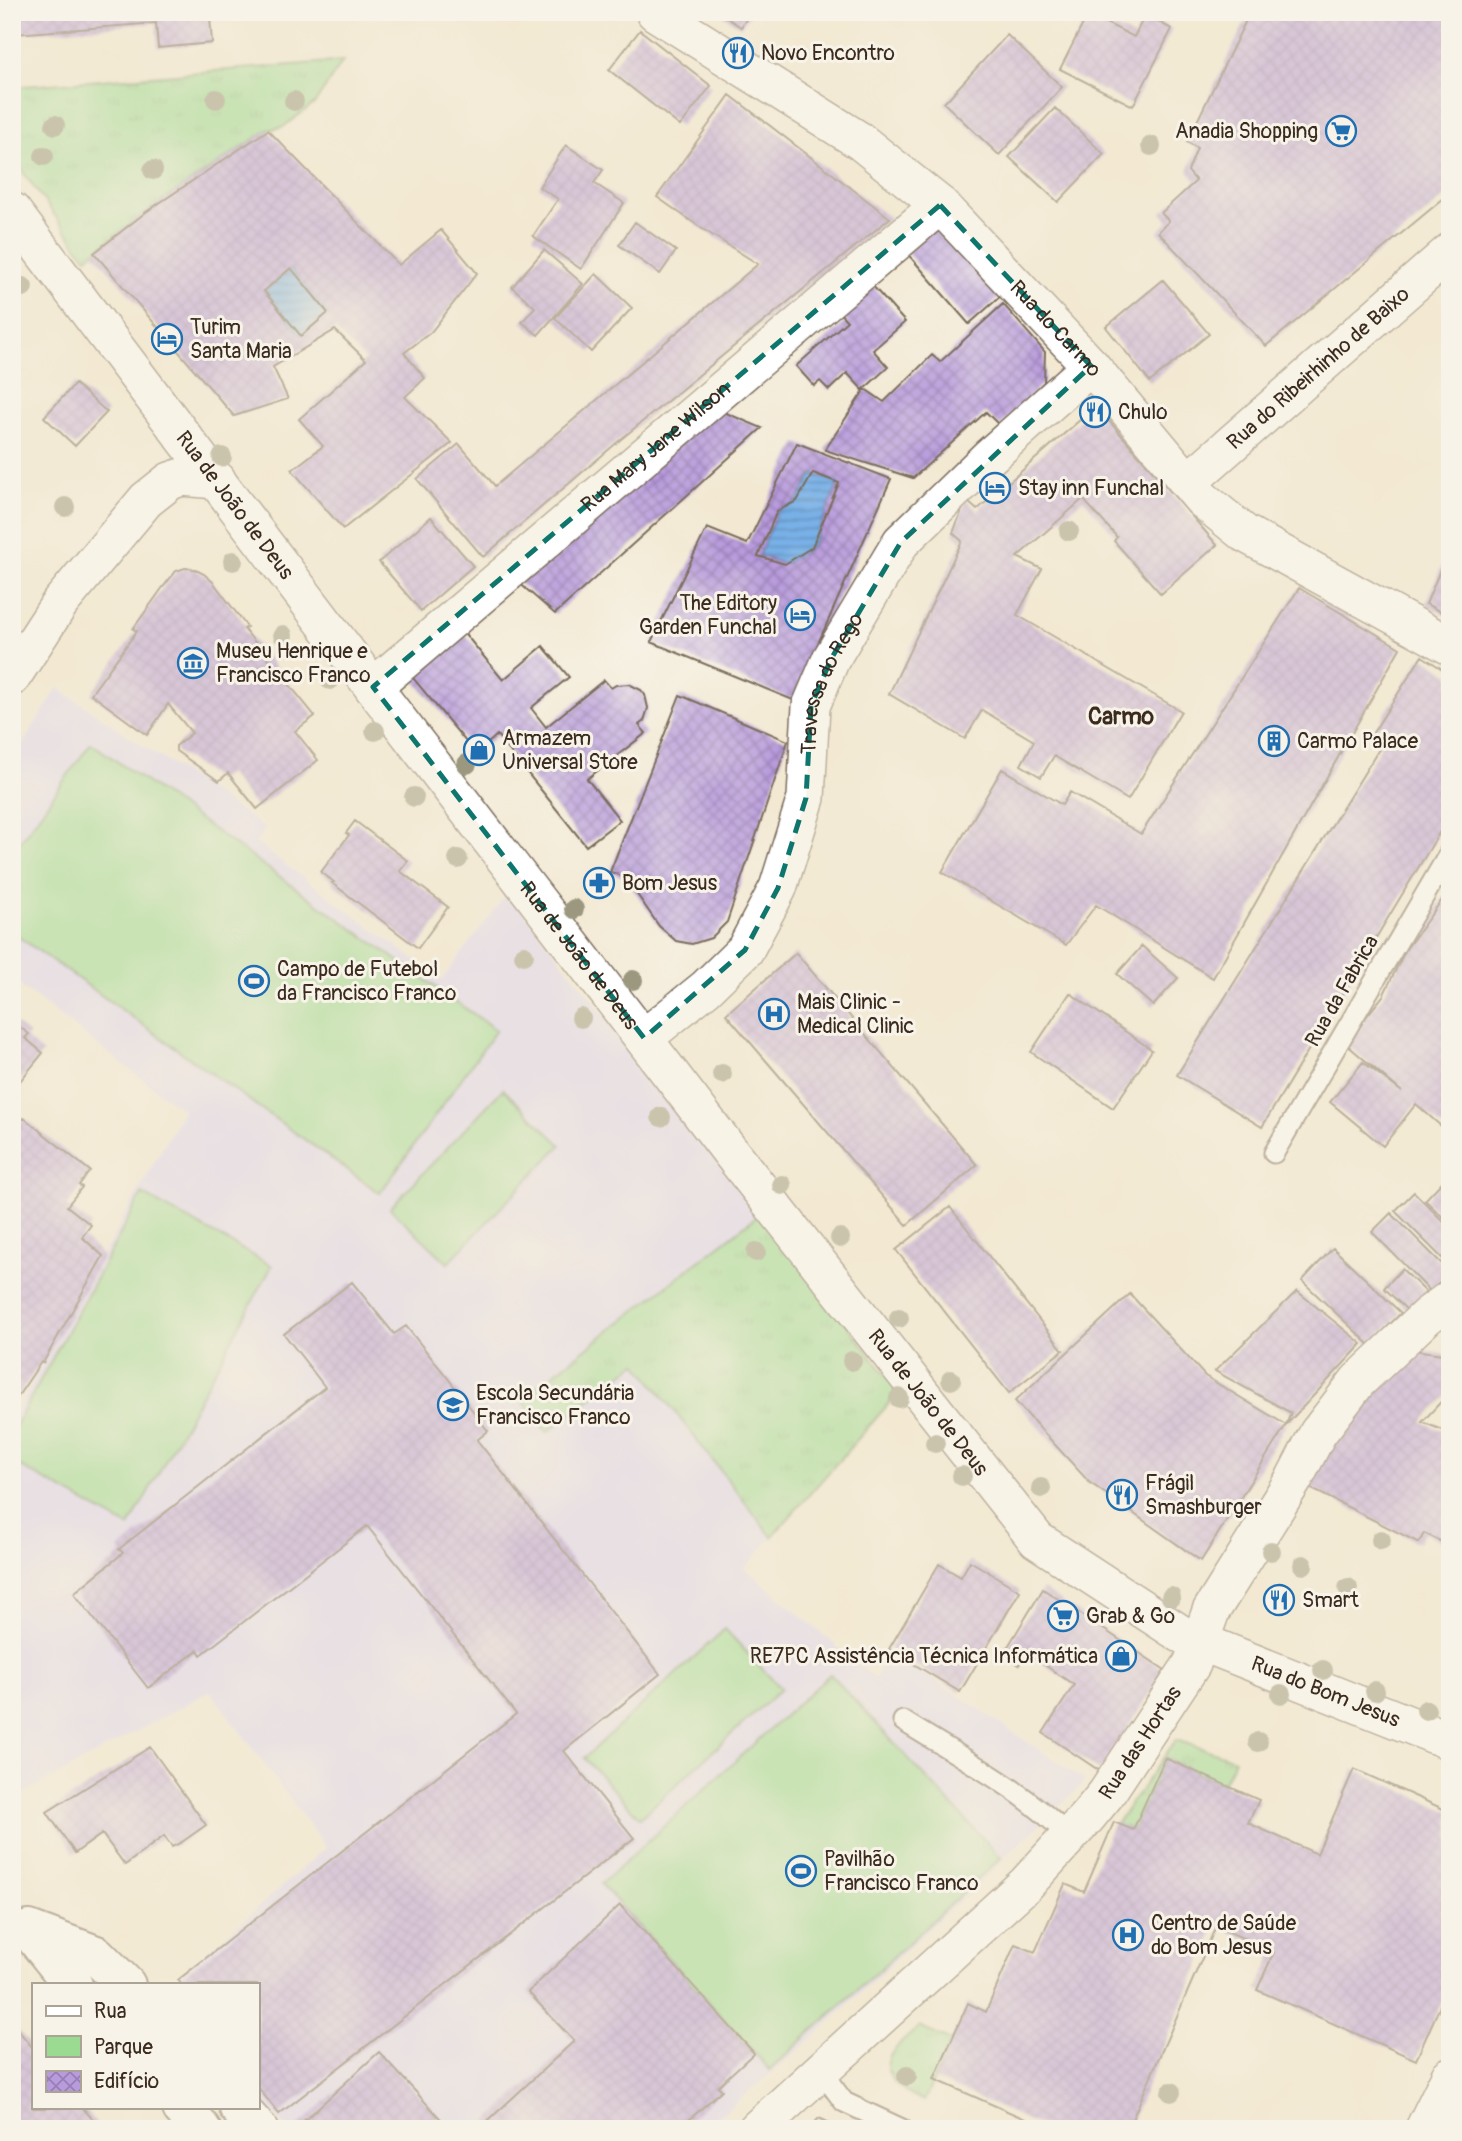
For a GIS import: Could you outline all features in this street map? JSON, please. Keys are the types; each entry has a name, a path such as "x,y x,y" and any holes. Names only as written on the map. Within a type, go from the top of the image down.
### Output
{"main road":[{"path":"21,1921 71,1983"},
{"path":"21,1921 96,1955 124,1983"},
{"path":"185,2110 201,2129"},
{"path":"241,2110 258,2129"}],"street":[{"name":"Rua do Carmo","path":"655,12 860,141 940,205 1091,366 1202,499 1244,533 1450,646"},
{"name":"Rua Mary Jane Wilson","path":"373,687 940,205"},
{"name":"Rua de João de Deus","path":"12,211 373,687 741,1165 1037,1540 1181,1634 1201,1642"},
{"name":"Rua do Ribeirhinho de Baixo","path":"1188,482 1450,252"},
{"name":"Travessa do Rego","path":"644,1038 706,988 745,950 778,888 806,798 811,706 831,659 901,542 989,457 1091,366"},
{"path":"12,677 60,603 146,500 170,481 182,477 217,480"},
{"name":"Rua das Hortas","path":"757,2129 1026,1884 1070,1838 1106,1794 1192,1664 1212,1611 1294,1479 1318,1433 1358,1381 1442,1315"},
{"name":"Rua do Bom Jesus","path":"1201,1642 1450,1741"},
{"path":"1424,2129 1450,2076"}],"lane":[{"name":"Rua da Fabrica","path":"1274,1153 1450,852"},
{"path":"903,1721 1001,1783 1054,1821 1070,1838"},
{"path":"820,2070 844,2102 902,2129"}],"highlighted area":[{"path":"940,205 1091,366 901,542 831,659 811,706 806,798 778,888 745,950 644,1038 373,687"}],"shaded area":[{"name":"Escola Secundária Francisco Franco","path":"58,688 266,829 255,842 442,980 508,892 899,1392 745,1568 875,1679 888,1649 1086,1781 808,2042 704,2129 287,2129 259,2097 259,1983 171,1983 326,1848 210,1691 12,1800 12,1419 183,1110 12,980 12,760"}],"green space":[{"path":"343,61 315,103 283,127 268,130 146,212 86,258 12,157 12,85"},
{"name":"Campo de Futebol da Francisco Franco","path":"91,743 496,1030 380,1193 12,932 12,853"},
{"path":"503,1089 561,1145 448,1263 390,1208"},
{"path":"142,1194 272,1266 129,1527 12,1462 12,1432"},
{"path":"761,1213 899,1392 772,1537 637,1363 547,1432 521,1399"},
{"path":"725,1629 781,1689 640,1818 584,1758"},
{"name":"Pavilhão Francisco Franco","path":"830,1674 1001,1858 770,2070 601,1884"},
{"path":"1176,1740 1235,1759 1223,1784 1165,1758 1133,1830 1116,1824"},
{"path":"919,2027 951,2041 924,2101 900,2087 889,2075 887,2067 895,2049"}],"water":[{"path":"291,268 328,313 301,336 264,291"},
{"path":"813,473 839,483 812,547 785,564 758,556 777,511 797,501"}],"building":[{"path":"13,12 258,14 210,18 212,43 158,48 156,23 15,34"},
{"path":"718,12 751,12 741,27"},
{"name":"Anadia Shopping","path":"1250,12 1450,12 1450,193 1266,346 1158,232 1169,221 1161,213 1196,181 1188,171 1197,148 1187,142"},
{"path":"1088,14 1134,37 1145,15 1172,29 1133,106 1060,69"},
{"path":"640,30 711,86 680,126 609,70"},
{"path":"1007,35 1062,87 999,155 944,103"},
{"path":"730,95 890,218 620,440 483,557 417,479 459,444 495,486 758,264 657,197"},
{"path":"1055,108 1104,154 1058,202 1009,157"},
{"path":"268,130 399,265 441,230 477,273 431,332 404,353 425,378 405,397 452,443 343,529 292,470 323,446 299,419 366,360 335,330 273,367 288,399 234,416 94,253 146,212","holes":["291,268 328,313 301,336 264,291"]},
{"path":"566,145 603,170 594,183 624,203 581,269 533,236 558,199 539,187"},
{"path":"635,222 676,251 660,274 619,245"},
{"path":"940,224 1002,295 969,324 907,253"},
{"path":"544,250 583,284 538,335 522,322 535,307 512,287"},
{"path":"596,274 632,308 591,352 555,318"},
{"path":"1163,280 1209,334 1150,382 1106,327"},
{"path":"870,283 905,322 873,350 888,367 863,390 847,373 829,390 820,381 814,386 796,366 847,321 838,311"},
{"path":"1003,304 1045,352 1044,382 1000,426 986,412 913,478 825,450 865,389 884,402 932,355 940,362"},
{"path":"75,384 107,412 75,446 44,417"},
{"path":"1096,406 1217,545 1161,594 1114,541 1117,537 1083,499 1017,557 1042,569 1017,615 1181,711 1128,800 1054,756 1041,777 1021,765 1034,741 982,710 965,739 889,694 962,541 953,533 966,500 977,510"},
{"path":"714,408 762,428 555,614 517,581"},
{"path":"797,443 891,479 793,700 651,642 707,528 747,544","holes":["813,473 839,483 812,547 785,564 758,556 777,511 797,501"]},
{"path":"431,517 473,566 421,611 379,562"},
{"path":"1450,546 1450,617 1426,604"},
{"name":"Museu Henrique e Francisco Franco","path":"185,568 204,574 213,582 247,627 244,629 315,716 295,731 318,760 257,809 228,773 219,781 176,751 176,746 192,733 168,704 147,735 91,694 137,631 133,629 163,587 176,571"},
{"name":"Carmo Palace","path":"1299,588 1400,648 1213,978 1096,905 1066,945 942,872 1002,769 1062,805 1070,792 1141,834"},
{"path":"461,629 503,680 543,646 569,677 531,708 546,727 604,680 611,688 629,684 645,695 648,708 644,721 639,725 646,733 587,779 620,820 586,846 497,735 476,754 408,672"},
{"path":"1422,656 1450,674 1450,815 1262,1127 1177,1075 1381,746 1369,739"},
{"path":"680,695 788,741 727,922 711,938 692,944 676,941 659,926 625,877 610,872"},
{"path":"355,821 408,861 400,871 448,907 418,948 321,872 349,835 346,833"},
{"path":"1450,889 1450,1134 1416,1104 1383,1146 1330,1102 1363,1062 1402,1092 1345,1043 1383,996 1406,949"},
{"path":"1142,946 1178,978 1153,1006 1117,974"},
{"path":"796,953 977,1165 907,1225 726,1014"},
{"path":"1070,993 1152,1050 1113,1108 1031,1052"},
{"path":"12,1021 29,1034 25,1038 43,1053 12,1091"},
{"path":"24,1118 90,1171 79,1185 82,1187 67,1206 91,1225 82,1237 103,1256 43,1363 41,1362 12,1405 12,1132"},
{"path":"1443,1181 1447,1185 1450,1182 1450,1224 1425,1200"},
{"path":"1414,1192 1450,1228 1450,1266 1395,1211"},
{"path":"950,1207 1063,1350 1009,1393 896,1250"},
{"path":"1391,1213 1450,1272 1450,1277 1433,1294 1372,1232"},
{"path":"1333,1248 1401,1313 1370,1345 1302,1281"},
{"path":"1402,1269 1426,1292 1408,1311 1384,1288"},
{"name":"Escola Secundária Francisco Franco","path":"352,1282 394,1334 406,1326 488,1431 477,1440 660,1674 564,1751 634,1838 279,2114 259,2089 259,1983 180,1983 178,1980 516,1714 367,1526 201,1655 198,1650 148,1688 74,1593 123,1553 119,1549 325,1387 284,1334"},
{"path":"1297,1291 1362,1344 1286,1425 1291,1413 1215,1371"},
{"path":"1130,1294 1205,1376 1286,1425 1201,1561 1089,1482 1015,1401"},
{"path":"1414,1350 1450,1355 1450,1392 1422,1422 1442,1430 1450,1407 1450,1546 1424,1533 1419,1543 1308,1487 1343,1424"},
{"path":"970,1561 1020,1591 960,1692 889,1649 939,1564 961,1577"},
{"path":"1043,1589 1165,1670 1100,1771 1043,1733 1074,1685 1027,1653 1019,1665 1004,1653"},
{"path":"150,1747 206,1825 172,1847 164,1836 125,1865 102,1834 75,1853 47,1812"},
{"path":"1165,1758 1259,1800 1248,1823 1317,1854 1354,1769 1450,1812 1450,1983 1416,2060 1257,1990 1274,1952 1216,1926 1128,2129 1048,2129 934,2079 968,2003 986,2012 1015,1944 1035,1952 1065,1884 1084,1892 1114,1822 1133,1830"},
{"path":"620,1905 754,2053 718,2086 722,2090 679,2129 479,2129 574,2041 528,1992"},
{"path":"12,2023 32,2047 32,2110 85,2110 101,2129 12,2129"},
{"path":"379,2052 450,2129 298,2129 297,2127"},
{"path":"819,2118 843,2129 809,2129"}],"place":[{"name":"Novo Encontro","path":"738,53"},
{"name":"Anadia Shopping","path":"1341,131"},
{"name":"Turim Santa Maria","path":"167,339"},
{"name":"Chulo","path":"1095,412"},
{"name":"Stay inn Funchal","path":"995,488"},
{"name":"The Editory Garden Funchal","path":"800,615"},
{"name":"Museu Henrique e Francisco Franco","path":"193,663"},
{"name":"Carmo Palace","path":"1274,741"},
{"name":"Armazem Universal Store","path":"479,750"},
{"name":"Bom Jesus","path":"599,883"},
{"name":"Campo de Futebol da Francisco Franco","path":"254,981"},
{"name":"Mais Clinic - Medical Clinic","path":"774,1014"},
{"name":"Escola Secundária Francisco Franco","path":"453,1405"},
{"name":"Frágil Smashburger","path":"1122,1495"},
{"name":"Smart","path":"1279,1600"},
{"name":"Grab & Go","path":"1063,1616"},
{"name":"RE7PC Assistência Técnica Informática","path":"1121,1656"},
{"name":"Pavilhão Francisco Franco","path":"801,1871"},
{"name":"Centro de Saúde do Bom Jesus","path":"1128,1935"}],"district":[{"name":"Carmo","path":"1121,716"}]}
